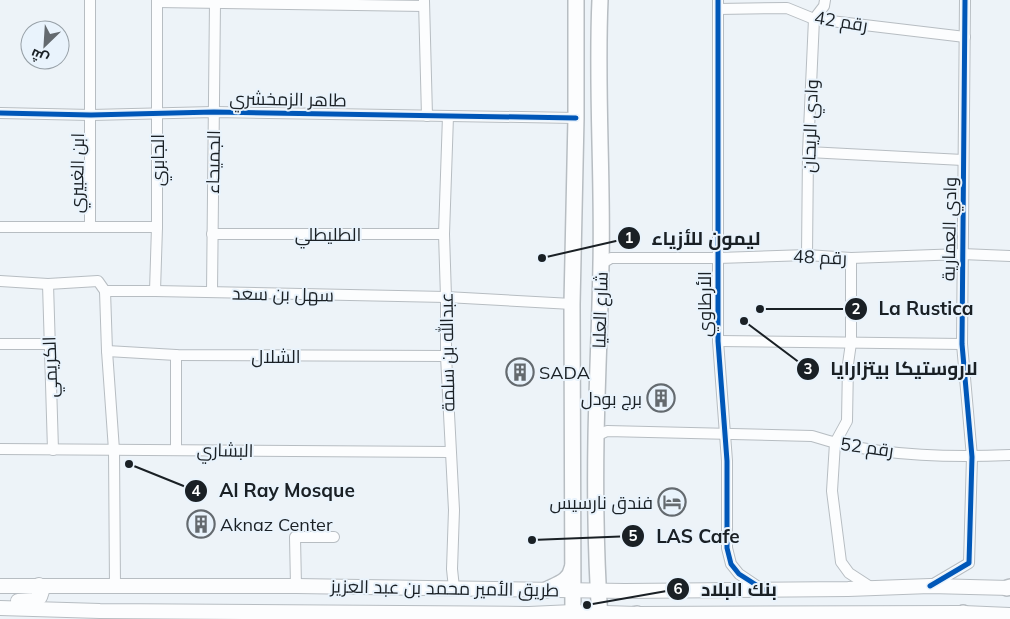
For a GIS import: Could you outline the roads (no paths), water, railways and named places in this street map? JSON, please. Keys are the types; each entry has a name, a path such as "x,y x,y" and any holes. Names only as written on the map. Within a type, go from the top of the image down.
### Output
{"main road":[{"name":"شارع العليا","path":"573,615 572,304 576,118 576,0"},
{"name":"شارع العليا","path":"600,0 598,49 601,152 601,264 596,439 597,570 599,590 607,616"},
{"path":"573,564 576,577 584,585 594,584 597,570"},
{"path":"548,590 566,580 571,574 573,564"},
{"path":"597,570 611,585 625,591"},
{"path":"0,602 37,599 42,591 39,585"},
{"name":"طريق الأمير محمد بن عبد العزيز","path":"0,586 296,586 625,591 930,586 1009,588"},
{"path":"539,615 563,609 569,600 564,592 548,590"},
{"path":"625,591 614,594 605,600 607,616 637,614 1010,615"},
{"name":"طريق الأمير محمد بن عبد العزيز","path":"0,608 100,615 607,616"}],"street":[{"name":"ابن الغبيري","path":"90,0 90,227"},
{"name":"وادي الريحان","path":"806,255 814,19 824,6 825,0"},
{"name":"وادي العمارية","path":"930,586 968,563 972,457 962,344 965,0"},
{"path":"157,1 424,3 427,116"},
{"name":"الجابري","path":"155,291 157,226 157,1"},
{"name":"الجميحاء","path":"212,292 215,2"},
{"name":"رقم 42","path":"718,4 787,8 814,19 965,37"},
{"name":"الأرطاوي","path":"718,4 718,341 728,462 727,548 730,564 745,580 764,590"},
{"name":"طاهر الزمخشري","path":"0,113 91,115 214,112 576,118"},
{"name":"عبدالله بن سلمة","path":"448,116 444,234 446,356 454,510 452,568 454,588"},
{"path":"808,152 963,160"},
{"path":"0,227 157,226"},
{"name":"الطليطلي","path":"212,234 444,234"},
{"name":"رقم 48","path":"601,264 611,258 718,258 806,255 851,258 962,254 1010,256"},
{"path":"851,258 851,343 848,364 847,421 835,443 832,491 841,562 849,574 872,588"},
{"name":"سهل بن سعد","path":"0,281 48,284 98,281 105,291 446,297 572,304"},
{"name":"الكريمي","path":"48,284 52,450"},
{"path":"105,291 114,450 115,586"},
{"path":"718,341 962,344"},
{"path":"0,344 49,344"},
{"name":"الشلال","path":"107,350 176,355 446,356"},
{"path":"176,355 176,449"},
{"name":"رقم 52","path":"596,439 596,436 607,430 812,436 835,443 882,451 972,457 1010,455"},
{"name":"البشاري","path":"0,449 450,452"},
{"path":"296,586 295,537 334,537"}],"place":[{"name":"ليمون للأزياء","path":"542,258"},
{"name":"La Rustica","path":"760,309"},
{"name":"لاروستيكا بيتزارايا","path":"744,321"},
{"name":"SADA","path":"520,372"},
{"name":"برج بودل","path":"661,398"},
{"name":"Al Ray Mosque","path":"129,464"},
{"name":"فندق نارسيس","path":"672,502"},
{"name":"Aknaz Center","path":"201,524"},
{"name":"LAS Cafe","path":"532,540"},
{"name":"بنك البلاد","path":"587,605"}]}
